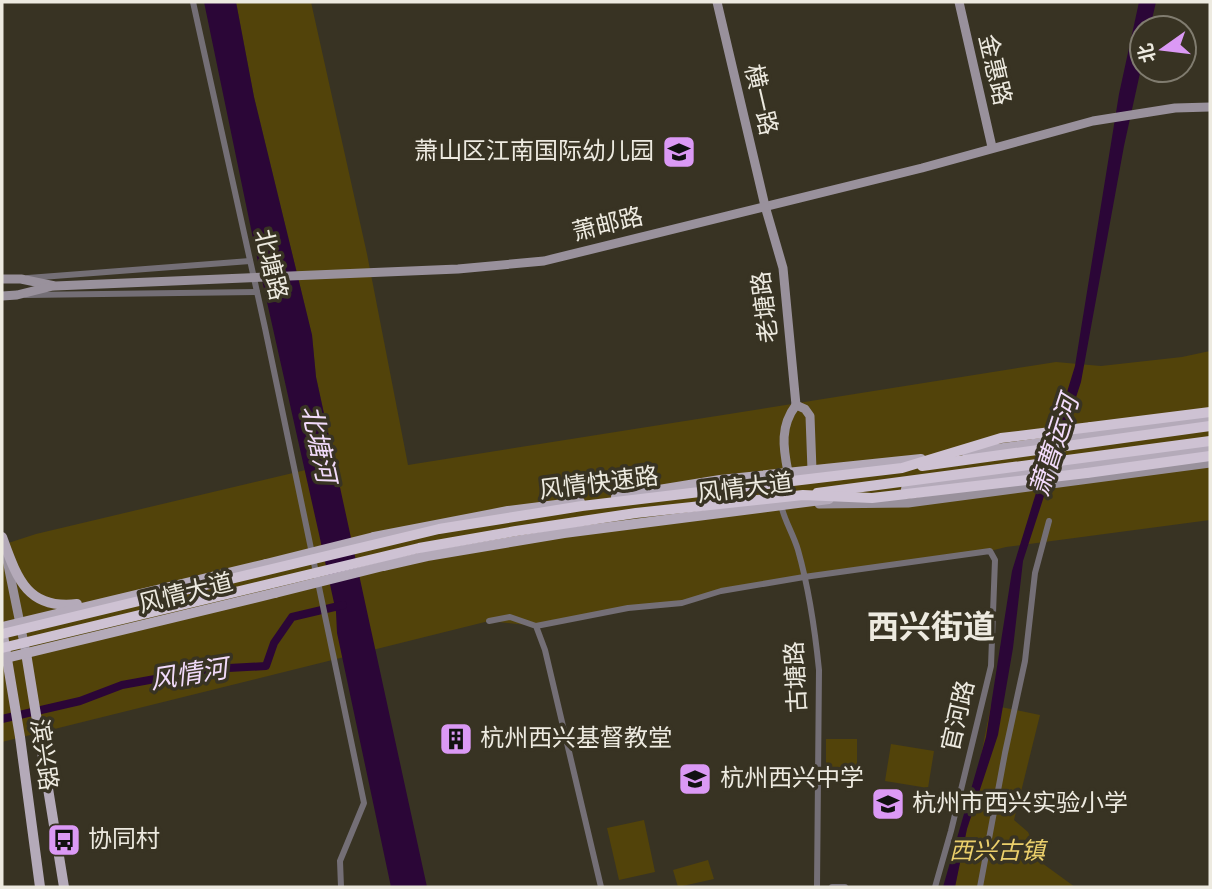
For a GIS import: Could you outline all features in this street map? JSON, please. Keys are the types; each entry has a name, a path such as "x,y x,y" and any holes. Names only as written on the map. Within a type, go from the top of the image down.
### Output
{"highway":[{"path":"902,468 1001,438 1089,431 1210,412"},
{"name":"风情快速路","path":"2,630 439,529 582,506 902,468 1210,426"},
{"name":"风情快速路","path":"4,655 419,548 609,517 802,499 1210,441"},
{"path":"802,499 872,498 1210,456"}],"main road":[{"name":"风情大道","path":"2,630 21,623 374,537 508,511 788,472 923,459 1042,442 1089,431 1210,420"},
{"name":"风情大道","path":"4,655 26,653 427,556 564,533 781,505 802,499 887,492 1210,448"},
{"path":"2,538 23,587 36,597 50,604 65,605 120,599"},
{"name":"滨兴路","path":"2,630 4,655 13,688 40,887"},
{"name":"滨兴路","path":"26,653 64,887"}],"street":[{"name":"北塘路","path":"193,2 364,803 340,861 341,887"},
{"name":"横一路","path":"717,2 765,206"},
{"name":"金惠路","path":"958,2 992,147"},
{"name":"萧邮路","path":"2,279 21,279 55,286 363,274 495,267 544,261 922,168 1102,119 1175,108 1210,107"},
{"name":"老塘路","path":"765,206 783,268 796,405 788,416 784,429 783,445 788,472"},
{"path":"21,279 250,261"},
{"path":"17,295 55,286"},
{"path":"2,296 257,292"},
{"name":"老塘路","path":"796,405 805,409 810,416 812,470"},
{"path":"802,499 908,503 1210,463"},
{"path":"781,505 780,485 788,472"},
{"name":"古塘路","path":"781,505 783,517 797,548 816,640 817,887"},
{"path":"979,887 1004,753 1025,662 1035,573 1049,522"},
{"path":"2,538 26,653"},
{"name":"官河路","path":"804,577 990,551 995,560 991,666 951,831 934,887"},
{"path":"489,621 510,617 536,626 628,608 682,603 721,591 804,577"},
{"path":"536,626 545,650 601,887"},
{"path":"832,887 845,887"}],"green space":[{"path":"236,2 311,2 367,254 408,465 1056,362 1101,366 1182,357 1210,351 1210,520 1006,547 721,591 682,603 628,608 536,626 489,621 2,742 2,545 36,534 335,463 316,377 312,335 254,97"},
{"name":"西兴古镇","path":"991,705 1040,715 1014,820 1028,832 1042,863 1075,887 955,887"},
{"path":"826,739 857,739 857,773 826,773"},
{"path":"891,744 934,751 928,788 885,781"},
{"path":"644,820 655,872 619,880 607,828"},
{"path":"708,860 714,879 678,887 673,870"}],"water":[{"name":"北塘河","path":"204,2 236,2 254,97 312,335 316,377 427,887 391,887 337,633 336,612 256,253"},
{"path":"1139,2 1156,2 1153,14 1136,14"},
{"name":"萧曹运河","path":"1128,53 1128,84 1138,84 1081,382 1023,561 1013,648 998,735 967,829 955,887 943,887 986,737 1012,571 1075,366"}],"waterway":[{"name":"风情河","path":"2,719 80,701 122,685 210,669 266,666 274,643 292,617 343,605"}],"place":[{"name":"萧山区江南国际幼儿园","path":"679,152"},
{"name":"杭州西兴基督教堂","path":"456,739"},
{"name":"杭州西兴中学","path":"695,779"},
{"name":"杭州市西兴实验小学","path":"888,804"},
{"name":"协同村","path":"64,840"}],"district":[{"name":"西兴街道","path":"931,628"}]}
